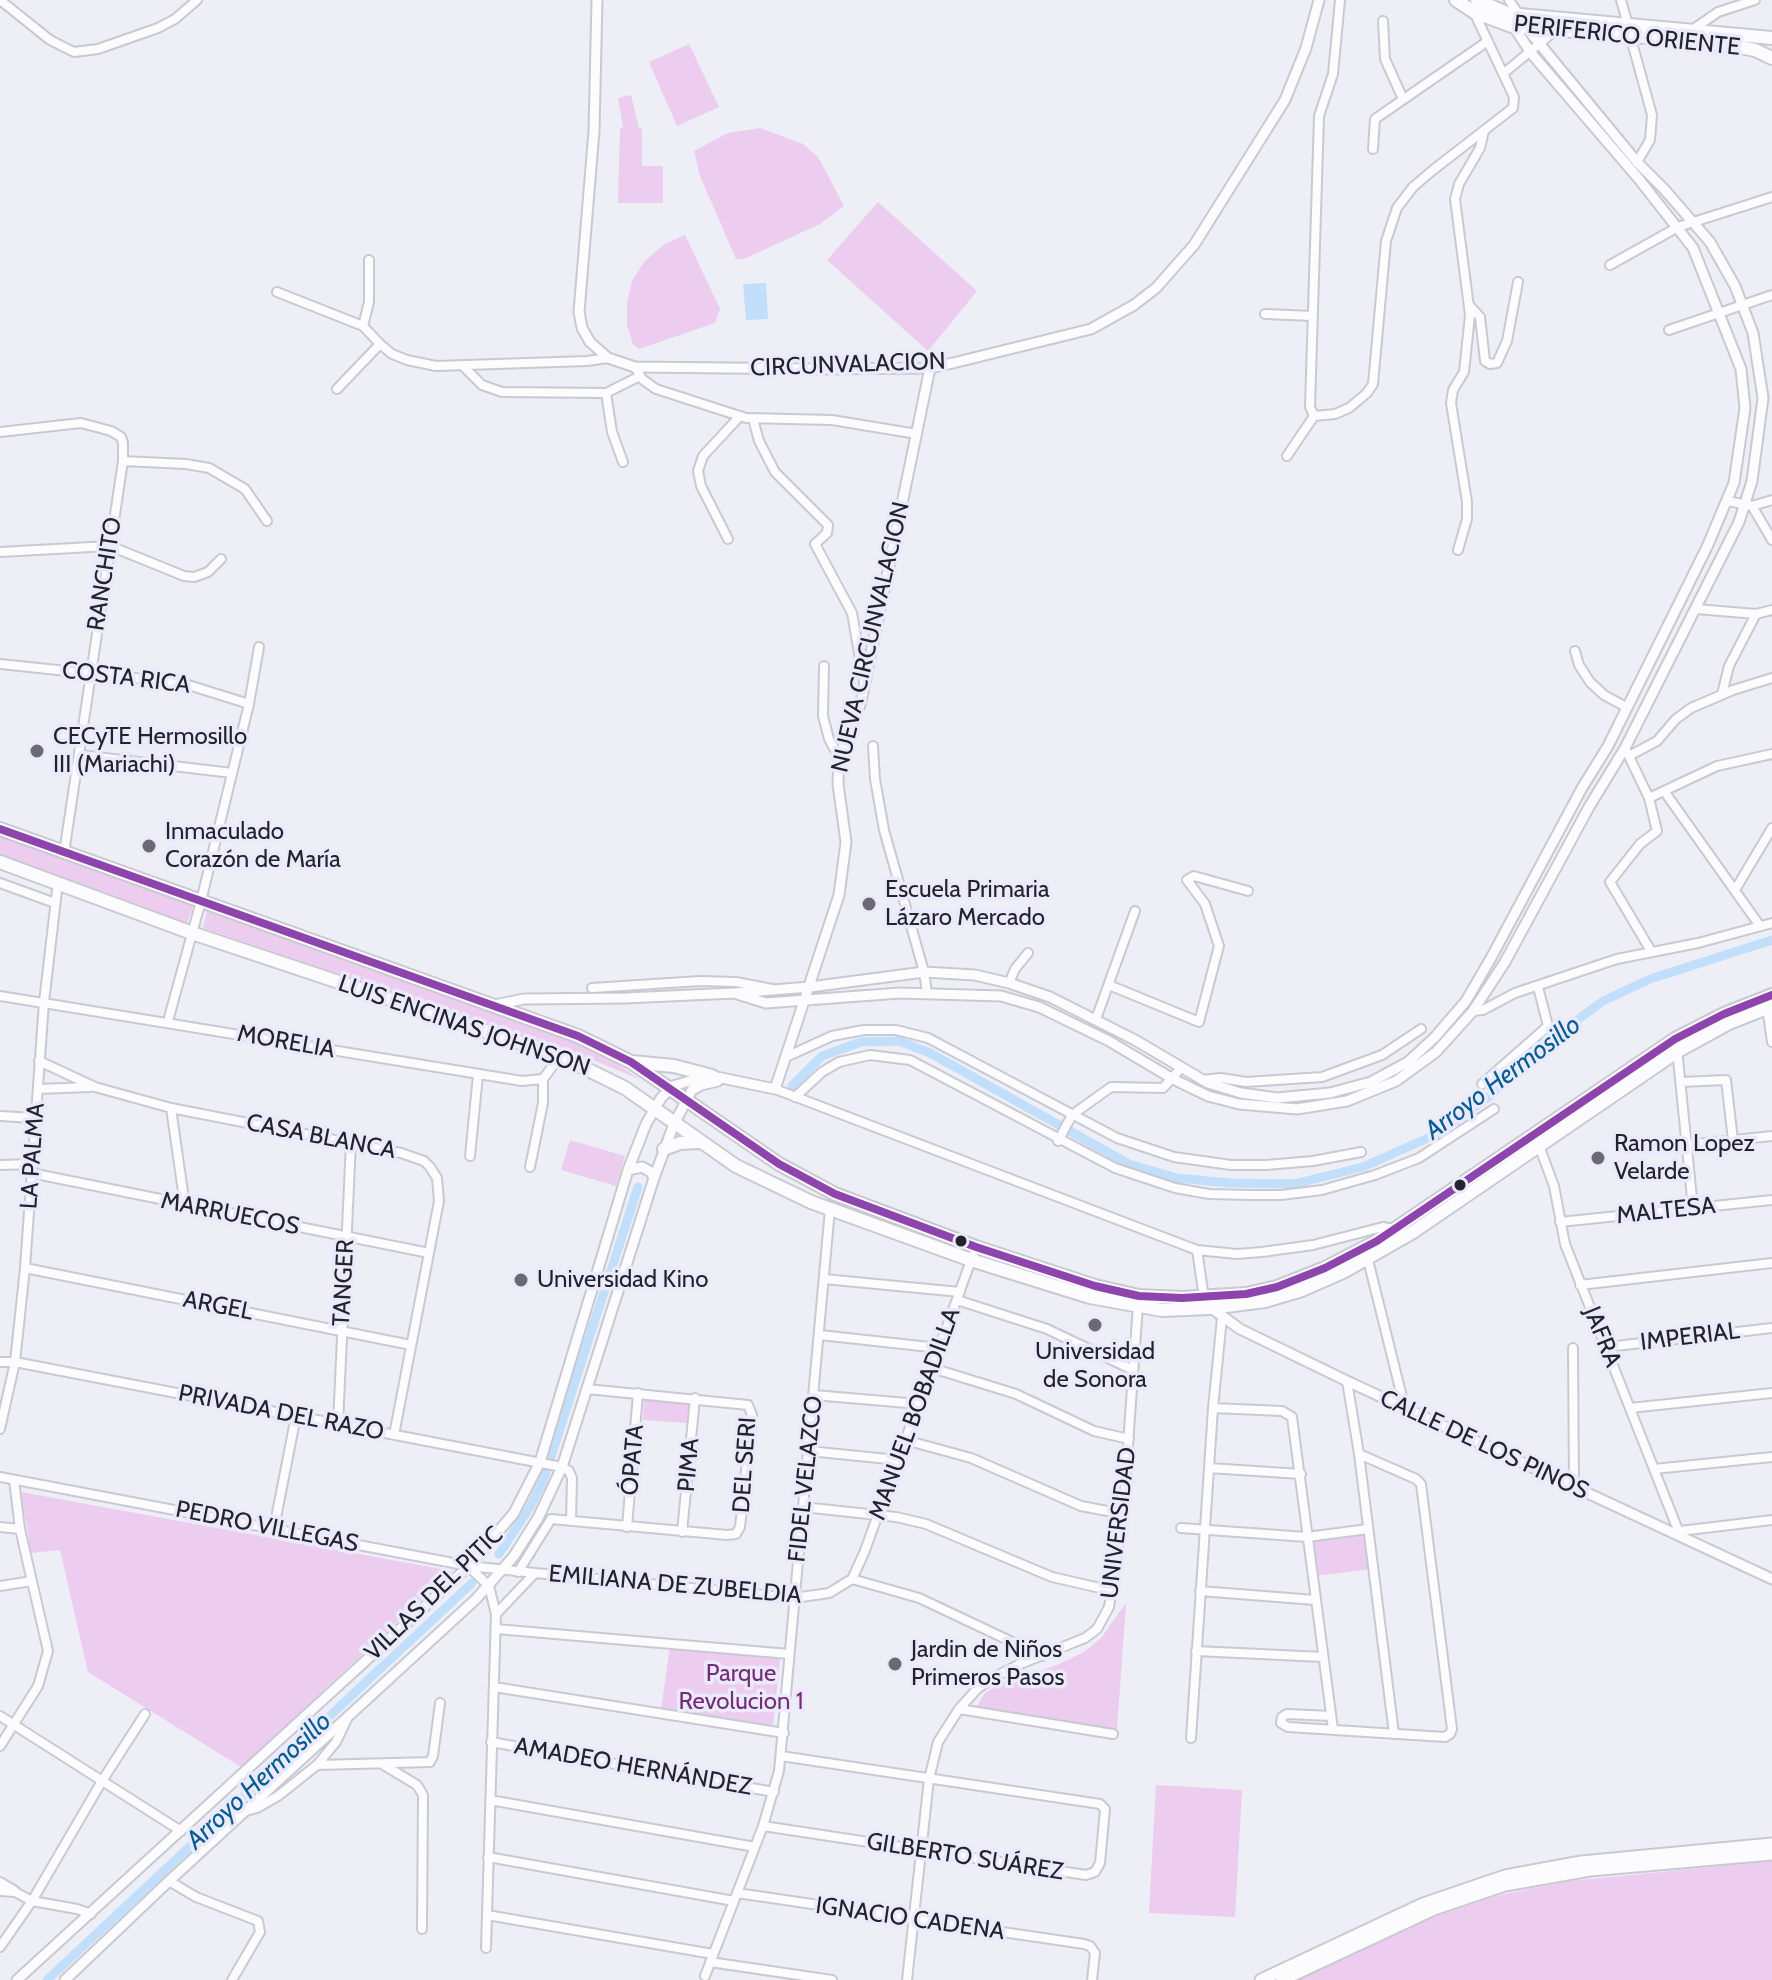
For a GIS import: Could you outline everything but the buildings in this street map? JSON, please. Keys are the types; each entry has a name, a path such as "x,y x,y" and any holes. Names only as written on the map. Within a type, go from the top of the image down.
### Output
{"main road":[{"name":"PERIFERICO ORIENTE","path":"1456,0 1514,14 1719,43 1755,50 1772,58"},
{"name":"PERIFERICO ORIENTE","path":"1514,14 1557,29 1692,30 1772,38"},
{"path":"0,829 597,1044 631,1062 754,1148 835,1194 974,1253"},
{"name":"LUIS ENCINAS JOHNSON","path":"0,862 192,933 560,1056 625,1088 736,1166 830,1209 974,1253 1090,1297 1138,1302 1249,1304 1285,1296 1368,1260 1677,1045 1769,1002"},
{"path":"631,1062 674,1066 712,1076"},
{"path":"1207,1303 1277,1287 1325,1268 1537,1141"},
{"path":"664,1149 680,1143 699,1142"},
{"path":"736,1166 740,1150 754,1148"},
{"path":"749,1173 758,1167 754,1148"},
{"path":"1261,1980 1423,1904 1505,1876 1581,1862 1772,1844"},
{"path":"1282,1980 1434,1909 1505,1885 1590,1870 1772,1854"}],"street":[{"path":"0,0 50,40 74,52 98,49 158,28 175,19 197,0"},
{"path":"597,0 594,131 579,312 582,328 590,342 608,358"},
{"name":"CIRCUNVALACION","path":"608,358 637,372 930,368 1091,329 1134,305 1156,288 1194,245 1285,100 1306,48 1319,0"},
{"path":"1314,416 1310,407 1319,116 1333,74 1340,0"},
{"path":"1621,0 1652,115 1650,140 1637,162"},
{"path":"1692,30 1718,12 1755,0"},
{"path":"1314,416 1349,408 1373,384 1386,241 1397,208 1413,187 1513,108 1514,97 1488,41 1476,6"},
{"path":"494,1005 524,999 734,993 924,972 975,975 1050,997 1096,1019 1201,1080 1241,1093 1277,1098 1308,1097 1362,1085 1408,1062 1435,1037 1466,1001 1608,746 1728,501 1743,433 1745,395 1741,369 1699,259 1678,227 1535,50 1514,14"},
{"path":"1383,21 1385,59 1403,99"},
{"path":"1504,73 1557,29"},
{"path":"1373,149 1375,119 1488,41"},
{"path":"734,993 758,1002 805,1002 883,993 984,994 1020,1000 1109,1041 1208,1096 1249,1105 1297,1109 1347,1101 1384,1087 1436,1052 1473,1011 1505,962 1559,862 1627,752 1749,506 1768,396 1743,304 1724,266 1693,221 1535,50"},
{"path":"1458,550 1467,519 1467,502 1451,403 1453,390 1464,372 1470,306 1455,199 1459,184 1480,148 1484,131"},
{"path":"1610,265 1678,227 1772,197"},
{"path":"363,326 369,302 369,260"},
{"path":"1470,306 1480,317 1485,361 1497,363 1507,341 1518,282"},
{"path":"277,292 363,326 392,354 415,362 464,367 608,358"},
{"path":"1669,330 1772,295"},
{"path":"1265,314 1313,316"},
{"path":"337,389 380,344"},
{"path":"464,367 482,385 492,390 553,394 606,393 637,372 648,384 665,393 753,419 832,420 917,434"},
{"name":"NUEVA CIRCUNVALACION","path":"775,1089 839,895 846,842 838,784 839,757 853,727 864,686 930,368"},
{"path":"606,393 612,432 623,462"},
{"path":"728,539 701,486 698,471 703,456 740,416"},
{"path":"1287,456 1314,416"},
{"path":"753,419 759,441 775,472 828,525 827,533 815,544 852,613 864,686"},
{"path":"0,435 71,423 92,425 121,437 123,461 209,468 245,489 267,521"},
{"name":"RANCHITO","path":"64,853 123,461"},
{"path":"1728,501 1749,506 1772,500"},
{"path":"1749,506 1772,540"},
{"path":"0,552 110,546 184,576 201,576 221,559"},
{"path":"1696,609 1756,614 1772,610"},
{"path":"1722,694 1729,666 1756,614"},
{"path":"168,1021 249,704 259,647"},
{"path":"1575,651 1579,665 1590,682 1604,695 1626,707"},
{"name":"COSTA RICA","path":"0,664 182,683 249,704"},
{"path":"824,666 823,716 825,728 839,757"},
{"path":"1627,752 1657,741 1682,713 1722,694 1772,678"},
{"path":"873,746 884,830 924,972 927,993"},
{"path":"1627,752 1649,798 1657,831 1640,844 1610,882 1651,951"},
{"path":"1649,798 1717,766 1772,754"},
{"path":"80,755 232,773"},
{"path":"1664,791 1760,926"},
{"path":"1735,890 1772,828"},
{"path":"1545,855 1559,862"},
{"path":"1109,985 1199,1022 1219,946 1205,904 1187,880 1194,876 1248,891"},
{"name":"LA PALMA","path":"0,1429 15,1362 25,1268 44,1002 58,882"},
{"path":"0,883 55,903"},
{"path":"1096,1019 1135,911"},
{"path":"1473,1011 1483,1010 1515,993 1617,959 1698,943 1772,923"},
{"path":"1009,983 1015,969 1028,953"},
{"path":"592,988 700,981 736,982 773,989"},
{"path":"1482,1084 1548,1026 1538,987"},
{"name":"MORELIA","path":"0,996 168,1021 478,1075 522,1081 543,1079"},
{"path":"1769,1002 1772,1042"},
{"path":"786,1057 820,1039 842,1033 883,1029 913,1033 1141,1147 1201,1162 1266,1165 1313,1161 1361,1152"},
{"path":"1201,1080 1221,1078 1246,1082 1322,1077 1382,1055 1421,1029"},
{"path":"1677,1045 1693,1208"},
{"path":"795,1097 822,1072 839,1062 870,1055 910,1060 1115,1168 1175,1188 1209,1194 1281,1195 1322,1190 1375,1175 1419,1158 1494,1109"},
{"path":"530,1167 541,1112 543,1079 560,1056"},
{"name":"CASA BLANCA","path":"39,1061 95,1087 171,1108 414,1156 430,1167 440,1190 394,1435"},
{"path":"1058,1140 1072,1115 1111,1087 1122,1085 1157,1090 1173,1079 1181,1068"},
{"path":"470,1156 478,1075"},
{"path":"668,1089 691,1079 712,1076 775,1089 1197,1250 1237,1254 1262,1252 1313,1245 1383,1227 1394,1229"},
{"path":"686,1101 696,1087 726,1080"},
{"path":"1681,1082 1726,1080 1733,1140"},
{"path":"38,1089 95,1087"},
{"name":"VILLAS DEL PITIC","path":"17,1980 469,1566 514,1513 540,1462 628,1170 654,1109 668,1089"},
{"name":"VILLAS DEL PITIC","path":"65,1980 503,1571 538,1518 562,1467 654,1178 686,1101"},
{"path":"171,1108 185,1206"},
{"path":"0,1116 35,1118"},
{"path":"1687,1145 1772,1136"},
{"name":"JAFRA","path":"1537,1141 1554,1186 1565,1244 1680,1533"},
{"name":"TANGER","path":"338,1424 351,1142"},
{"name":"MARRUECOS","path":"0,1165 32,1169 185,1206 429,1253"},
{"path":"628,1170 642,1167 654,1178"},
{"name":"MALTESA","path":"1560,1222 1772,1200"},
{"name":"FIDEL VELAZCO","path":"705,1976 763,1826 781,1756 830,1209"},
{"path":"1197,1250 1207,1303"},
{"name":"MANUEL BOBADILLA","path":"852,1579 974,1253"},
{"path":"1368,1260 1405,1409"},
{"path":"1580,1285 1772,1263"},
{"name":"ARGEL","path":"25,1268 411,1345"},
{"path":"824,1279 958,1296 1047,1329 1133,1370"},
{"name":"UNIVERSIDAD","path":"907,1980 929,1779 938,1742 959,1709 977,1689 994,1677 1076,1643 1097,1629 1104,1620 1113,1591 1123,1514 1138,1302"},
{"name":"CALLE DE LOS PINOS","path":"1207,1303 1222,1318 1347,1381 1680,1533 1772,1579"},
{"path":"1191,1738 1204,1528 1222,1318"},
{"name":"IMPERIAL","path":"1607,1347 1772,1328"},
{"path":"820,1335 939,1348"},
{"path":"1573,1348 1574,1487"},
{"name":"PRIVADA DEL RAZO","path":"0,1362 15,1362 562,1467"},
{"path":"932,1368 1016,1394 1094,1431 1129,1439"},
{"path":"1347,1381 1394,1734"},
{"name":"DEL SERI","path":"518,1572 551,1519 736,1534 742,1522 752,1415 750,1407 744,1403 587,1389"},
{"name":"ÓPATA","path":"627,1527 638,1393"},
{"path":"1630,1408 1772,1393"},
{"path":"814,1395 919,1404"},
{"name":"PIMA","path":"682,1532 695,1398"},
{"path":"1213,1408 1286,1412 1293,1421 1333,1729"},
{"path":"274,1528 296,1416"},
{"path":"905,1440 971,1458 1081,1506 1123,1514"},
{"path":"809,1451 898,1460"},
{"path":"1331,1716 1287,1714 1281,1720 1288,1727 1445,1737 1452,1732 1419,1481 1359,1454"},
{"path":"1654,1469 1772,1457"},
{"path":"562,1467 569,1471 572,1478 571,1521"},
{"path":"1209,1468 1301,1474"},
{"name":"PEDRO VILLEGAS","path":"0,1477 469,1566 535,1573"},
{"path":"0,1746 38,1686 48,1651 20,1529 14,1480"},
{"path":"803,1507 926,1524 1039,1572 1113,1591"},
{"path":"1680,1533 1772,1520"},
{"path":"0,1527 20,1529"},
{"path":"1181,1528 1307,1537 1368,1529"},
{"path":"469,1566 489,1586 496,1614 486,1948"},
{"name":"EMILIANA DE ZUBELDIA","path":"496,1614 535,1573 794,1598 829,1593 852,1579"},
{"path":"852,1579 919,1598 1042,1656"},
{"path":"0,1586 32,1581"},
{"path":"1200,1591 1315,1600"},
{"path":"496,1629 789,1654"},
{"path":"1196,1651 1323,1657"},
{"path":"494,1687 784,1733"},
{"path":"317,1765 432,1760 440,1703"},
{"path":"959,1709 1113,1734"},
{"path":"0,1947 32,1901 145,1714"},
{"path":"0,1716 181,1831"},
{"path":"245,1812 267,1804 317,1765 336,1742 347,1718"},
{"name":"AMADEO HERNÁNDEZ","path":"491,1742 774,1792"},
{"path":"781,1756 929,1779"},
{"path":"381,1764 417,1785 423,1795 422,1929"},
{"name":"GILBERTO SUÁREZ","path":"763,1826 1091,1874 1100,1863 1105,1811 1100,1804 929,1779"},
{"path":"490,1800 755,1847"},
{"name":"IGNACIO CADENA","path":"488,1857 735,1897 1084,1944 1095,1953 1092,1980"},
{"path":"169,1881 196,1897 258,1921 260,1932 232,1980"},
{"path":"0,1882 32,1901 91,1914"},
{"path":"0,1891 15,1892"},
{"path":"487,1915 832,1980"}],"green space":[{"path":"689,44 719,107 677,126 649,62"},
{"path":"631,95 639,128 642,129 642,166 663,166 663,203 618,203 620,129 623,127 618,98"},
{"path":"760,128 803,144 818,157 844,206 820,224 744,259 736,259 700,176 694,151 728,133"},
{"path":"878,202 977,291 928,351 827,260"},
{"path":"685,235 720,309 715,323 639,349 633,344 627,325 627,302 632,281 644,262 663,245"},
{"path":"0,837 193,906 187,924 0,857"},
{"path":"207,911 596,1050 641,1080 591,1059 203,928"},
{"path":"570,1140 625,1156 616,1186 561,1170"},
{"path":"644,1399 690,1402 688,1423 643,1420"},
{"path":"21,1492 452,1571 241,1767 88,1672 60,1550 31,1553"},
{"path":"1367,1533 1371,1569 1316,1576 1311,1540"},
{"path":"1126,1603 1117,1729 976,1707 985,1693 1005,1682 1057,1665 1084,1652 1101,1638"},
{"name":"Parque Revolucion 1","path":"670,1646 780,1659 773,1725 661,1710"},
{"path":"1156,1785 1242,1790 1235,1917 1149,1913"},
{"path":"1772,1861 1772,1980 1297,1980 1430,1918 1499,1895 1570,1881"}],"water":[{"path":"766,283 768,319 746,320 743,284"}],"waterway":[{"name":"Arroyo Hermosillo","path":"792,1086 822,1056 861,1042 899,1041 930,1053 1129,1164 1177,1178 1294,1184 1363,1167 1439,1133 1491,1095 1545,1044 1603,1001 1650,979 1772,940"},
{"name":"Arroyo Hermosillo","path":"499,1554 543,1481 638,1187"},
{"name":"Arroyo Hermosillo","path":"47,1980 472,1583"}],"transit line":[{"path":"0,829 578,1036 631,1062 779,1164 835,1194 976,1247 1095,1286 1139,1296 1182,1298 1246,1294 1277,1287 1325,1268 1377,1241 1675,1039 1724,1014 1772,995"}],"place":[{"name":"CECyTE Hermosillo III (Mariachi)","path":"37,751"},
{"name":"Inmaculado Corazón de María","path":"149,846"},
{"name":"Escuela Primaria Lázaro Mercado","path":"869,904"},
{"name":"Ramon Lopez Velarde","path":"1598,1158"},
{"name":"Universidad Kino","path":"521,1280"},
{"name":"Universidad de Sonora","path":"1095,1325"},
{"name":"Jardin de Niños Primeros Pasos","path":"895,1664"}]}
